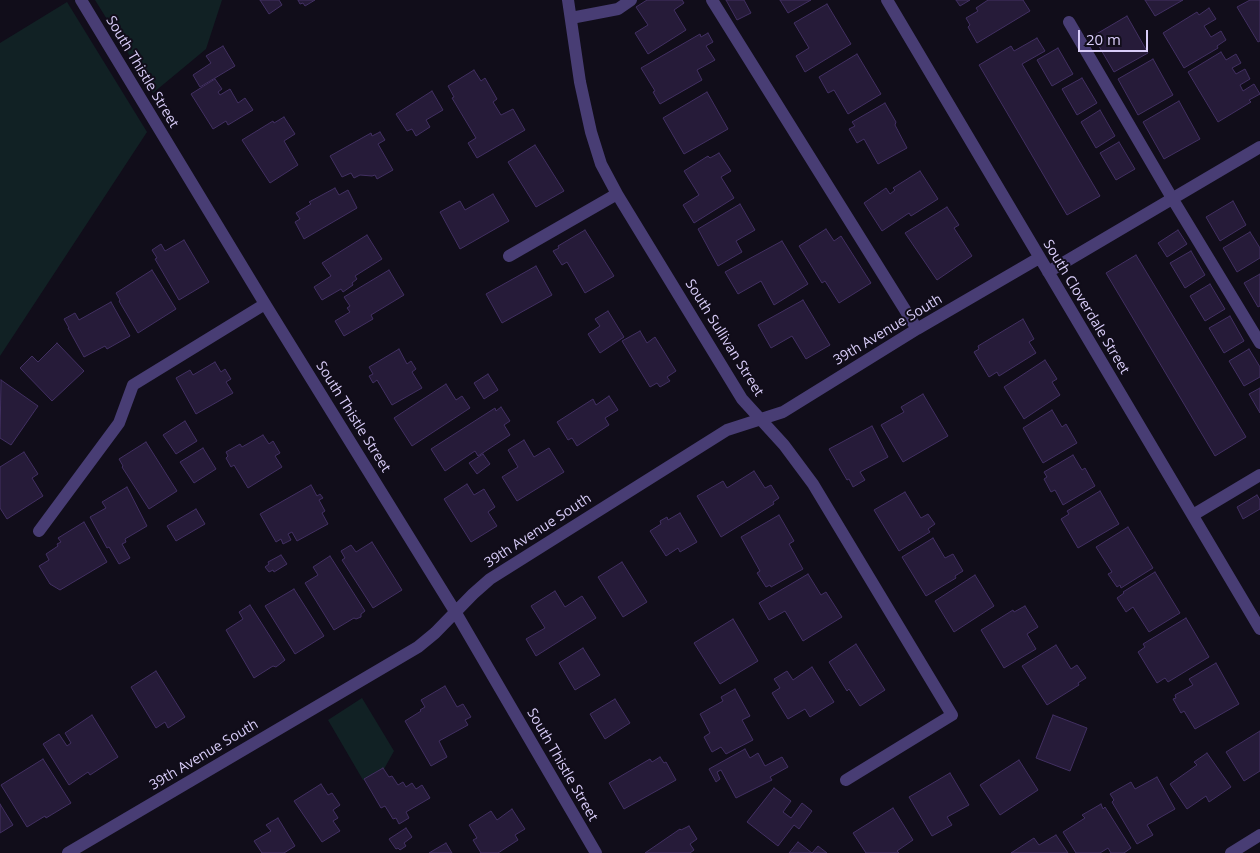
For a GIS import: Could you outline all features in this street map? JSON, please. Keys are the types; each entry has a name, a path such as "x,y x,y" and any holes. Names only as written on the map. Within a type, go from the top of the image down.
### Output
{"street":[{"name":"South Thistle Street","path":"81,0 456,612 596,853"},
{"name":"South Sullivan Street","path":"568,0 580,82 591,132 601,164 617,194 742,399 784,446 813,484 952,715 846,780"},
{"path":"571,18 618,9 631,0"},
{"path":"712,0 917,329"},
{"name":"South Cloverdale Street","path":"887,0 1260,629"},
{"path":"1069,22 1172,198 1260,342"},
{"path":"1048,272 1260,147"},
{"path":"509,256 617,194"},
{"name":"39th Avenue South","path":"68,853 418,647 490,579 728,430 784,412 917,329 1039,258"},
{"path":"38,531 119,423 133,385 266,304"},
{"path":"1193,515 1260,475"},
{"path":"1230,853 1260,835"}],"shaded area":[{"path":"95,0 222,0 206,49 153,93"},
{"path":"67,2 147,132 0,356 0,43"},
{"path":"362,698 394,751 384,769 363,780 328,720"}],"building":[{"path":"260,0 279,0 282,5 269,14"},
{"path":"298,0 315,0 305,6 303,3 300,4"},
{"path":"647,0 682,0 684,3 674,10 686,30 648,54 635,33 648,25 636,7"},
{"path":"726,0 744,0 751,13 737,20"},
{"path":"780,0 811,0 788,13"},
{"path":"956,0 970,0 960,6"},
{"path":"988,0 1023,0 1030,11 977,43 968,27 970,25 966,18 978,11 976,8"},
{"path":"1145,0 1183,0 1155,16"},
{"path":"1250,0 1260,0 1260,41 1258,42 1237,7"},
{"path":"827,4 851,44 805,72 796,56 809,48 794,23"},
{"path":"1209,8 1216,19 1204,26 1211,37 1221,31 1226,40 1217,46 1218,48 1184,68 1163,33 1197,12 1199,15"},
{"path":"1127,16 1148,53 1114,72 1093,36"},
{"path":"708,33 713,42 706,46 715,60 697,70 702,80 660,104 653,92 655,91 641,68 700,34 701,37"},
{"path":"1037,38 1045,51 1022,64 1100,196 1067,215 979,65 1011,46 1014,51"},
{"path":"223,46 235,66 200,87 193,75 211,63 206,56"},
{"path":"1058,48 1073,74 1052,86 1037,60"},
{"path":"1221,52 1226,60 1236,54 1241,63 1232,68 1236,74 1245,69 1250,79 1240,85 1243,91 1254,84 1260,94 1249,100 1251,102 1218,122 1188,72"},
{"path":"857,54 881,94 848,114 834,90 828,93 819,77"},
{"path":"1153,59 1173,95 1138,115 1118,79"},
{"path":"474,70 481,81 485,78 497,99 493,102 501,115 513,109 525,130 477,158 468,143 476,138 452,98 454,97 448,86"},
{"path":"1082,78 1097,103 1077,115 1062,89"},
{"path":"215,79 222,89 218,92 220,95 230,89 238,103 245,98 253,110 228,125 226,121 213,129 191,94"},
{"path":"432,91 443,110 426,120 430,127 416,136 412,129 407,131 396,114"},
{"path":"707,92 728,129 684,154 663,118"},
{"path":"1179,101 1200,139 1164,159 1143,122"},
{"path":"885,103 896,122 895,125 907,148 878,164 864,139 857,143 849,129 855,126 852,122"},
{"path":"1100,110 1115,136 1096,148 1081,122"},
{"path":"284,117 295,134 284,141 298,165 270,183 242,140 273,121 274,123"},
{"path":"380,132 385,140 378,144 393,170 377,179 375,175 360,175 354,178 351,173 342,177 330,156 371,133 372,136"},
{"path":"1119,142 1135,169 1116,180 1100,153"},
{"path":"535,145 564,191 536,207 508,162"},
{"path":"719,153 731,171 721,177 734,198 694,223 683,205 699,195 684,171 708,156 710,158"},
{"path":"920,171 938,199 911,216 909,213 882,231 864,203 886,188 890,194 895,190 893,188"},
{"path":"335,188 339,195 348,190 357,208 304,239 295,222 300,219 296,213 311,204 309,202"},
{"path":"493,194 509,221 460,249 440,212 460,201 465,210"},
{"path":"1233,201 1246,225 1220,241 1206,217"},
{"path":"740,204 755,230 736,241 742,252 718,266 698,229"},
{"path":"947,207 959,225 954,228 972,256 937,280 905,233"},
{"path":"826,229 834,241 841,236 871,283 839,303 825,281 822,283 799,246"},
{"path":"585,230 614,276 585,293 567,262 562,265 553,251"},
{"path":"1178,230 1187,244 1167,257 1158,243"},
{"path":"1250,232 1260,248 1260,258 1237,272 1223,248"},
{"path":"367,235 382,259 355,276 357,279 352,283 353,285 343,292 341,289 322,300 314,287 331,276 322,263"},
{"path":"184,240 209,282 179,300 155,259 157,258 152,250 161,244 165,251"},
{"path":"782,241 808,284 774,305 761,281 738,294 725,272"},
{"path":"1191,251 1205,275 1185,288 1170,263"},
{"path":"1136,255 1246,437 1215,456 1106,273"},
{"path":"536,266 552,295 502,323 486,294"},
{"path":"152,270 176,309 138,333 116,293"},
{"path":"389,270 404,295 371,315 373,319 344,336 335,321 350,312 347,308 350,306 344,297"},
{"path":"1260,274 1260,306 1258,307 1244,283"},
{"path":"1210,284 1225,309 1205,321 1190,296"},
{"path":"803,300 830,345 806,359 792,336 771,348 758,325"},
{"path":"111,302 130,336 107,349 105,346 84,357 64,319 75,313 79,320"},
{"path":"608,311 624,337 600,353 588,334 600,326 595,319"},
{"path":"1230,316 1244,341 1224,353 1209,328"},
{"path":"1023,319 1034,339 1029,342 1036,353 999,376 997,372 989,377 974,352 979,349 978,346"},
{"path":"640,331 647,343 655,337 676,371 667,377 670,381 660,387 657,383 650,387 622,341"},
{"path":"57,343 84,371 52,401 20,368 32,356 38,362"},
{"path":"399,349 407,364 411,361 416,369 412,372 422,388 392,405 377,380 373,383 369,376 373,374 369,367"},
{"path":"1249,349 1260,367 1260,377 1244,386 1229,361"},
{"path":"1045,360 1057,379 1052,382 1060,395 1024,419 1004,387"},
{"path":"215,362 221,372 225,369 231,379 226,382 233,393 196,414 176,378 190,370 193,375"},
{"path":"488,374 498,390 484,399 474,383"},
{"path":"1,380 38,406 11,445 0,438"},
{"path":"446,384 456,400 462,396 470,408 412,446 394,418"},
{"path":"1260,388 1260,413 1249,394"},
{"path":"923,394 948,436 903,462 881,425 904,412 901,407"},
{"path":"609,396 618,410 605,418 609,425 577,446 572,438 568,440 557,422 593,399 596,405"},
{"path":"501,407 510,421 504,425 510,435 478,456 475,451 445,471 431,449 495,408 496,411"},
{"path":"1052,410 1062,427 1066,424 1077,443 1043,463 1023,428"},
{"path":"185,421 197,441 176,454 163,435"},
{"path":"872,426 888,457 860,472 865,480 853,487 829,449"},
{"path":"263,435 269,444 273,441 280,453 275,456 282,467 248,488 234,465 231,467 226,458 228,456 226,452 240,444 242,447"},
{"path":"524,440 534,457 549,448 564,472 517,501 502,477 518,467 508,450"},
{"path":"146,442 177,491 149,509 122,467 119,459"},
{"path":"203,448 216,469 194,483 180,462"},
{"path":"24,452 38,474 32,478 43,496 7,519 0,508 0,467"},
{"path":"483,454 490,464 477,474 469,463"},
{"path":"1073,455 1082,470 1085,468 1095,486 1063,505 1055,490 1051,492 1044,479 1047,477 1044,472"},
{"path":"754,471 765,488 771,485 779,498 773,502 774,504 721,537 697,496 723,481 727,488"},
{"path":"467,484 474,495 484,489 495,507 488,512 497,526 471,542 444,499"},
{"path":"311,485 317,496 320,494 323,498 319,500 325,511 322,513 328,524 297,541 292,532 288,534 291,540 283,544 281,539 276,542 260,514"},
{"path":"127,487 147,526 125,539 126,542 122,544 130,558 119,564 109,547 107,548 90,517 106,508 102,502"},
{"path":"1100,491 1119,524 1078,548 1061,519 1069,514 1067,511"},
{"path":"905,492 921,518 928,514 935,524 928,529 930,532 899,551 874,510"},
{"path":"1257,495 1260,500 1260,509 1243,519 1237,507"},
{"path":"196,509 205,524 176,541 167,526"},
{"path":"680,513 697,542 680,552 678,548 666,556 650,531 661,524 660,521 667,517 668,520"},
{"path":"779,515 794,541 789,544 803,569 771,587 770,585 766,587 757,573 760,571 741,537"},
{"path":"84,522 107,562 60,590 50,584 39,566 49,560 46,554 61,542 58,538"},
{"path":"1128,527 1153,568 1121,588 1120,585 1117,587 1108,574 1112,572 1096,547"},
{"path":"933,538 945,558 953,554 963,571 955,576 956,578 926,596 902,557"},
{"path":"372,542 402,590 373,608 342,560 345,558 341,551 351,545 356,552"},
{"path":"281,555 287,564 274,572 273,570 269,572 265,567 269,564 268,562"},
{"path":"330,556 365,611 361,614 361,617 354,618 334,630 305,583 318,575 313,567"},
{"path":"622,562 647,602 623,617 598,577"},
{"path":"1155,572 1180,613 1149,632 1133,607 1126,612 1117,598 1123,592"},
{"path":"808,574 821,595 826,592 842,617 803,641 785,611 769,620 759,603"},
{"path":"975,575 994,606 954,632 935,601"},
{"path":"294,589 324,636 295,654 265,606"},
{"path":"555,591 565,607 582,596 596,618 536,656 526,639 545,628 531,606"},
{"path":"250,605 285,660 276,667 273,666 254,678 226,630 243,619 239,612"},
{"path":"1025,606 1038,627 1027,634 1036,649 1004,668 981,630 1013,610 1014,612"},
{"path":"1186,618 1209,657 1168,682 1165,678 1157,683 1138,652 1145,647 1143,644"},
{"path":"733,619 758,661 720,684 694,643"},
{"path":"856,644 885,690 860,706 849,689 847,691 829,662"},
{"path":"1056,645 1071,669 1077,665 1086,678 1078,683 1079,685 1047,705 1022,666"},
{"path":"583,648 600,675 575,690 559,663"},
{"path":"1216,663 1239,704 1195,729 1184,711 1181,713 1173,699 1176,698 1175,695 1193,685 1189,679"},
{"path":"812,667 834,702 810,717 805,709 788,719 772,693 780,688 774,679 787,671 793,680"},
{"path":"156,671 185,717 168,728 165,722 156,728 131,687"},
{"path":"445,686 457,707 463,704 471,717 465,720 468,725 439,741 447,757 431,766 405,721 425,707 421,700"},
{"path":"735,689 750,716 742,720 753,740 726,754 721,747 712,752 704,737 710,733 700,714 723,701 721,697"},
{"path":"615,699 630,723 605,739 590,714"},
{"path":"92,715 118,757 90,775 88,772 69,785 43,744 59,734 67,746 71,743 65,733"},
{"path":"1053,715 1087,728 1070,771 1036,758"},
{"path":"1260,731 1260,771 1244,781 1226,752"},
{"path":"745,749 750,758 758,753 765,766 782,757 788,767 770,777 772,780 736,798 721,770 717,772 720,779 716,782 709,769"},
{"path":"1207,753 1231,787 1209,802 1206,796 1187,809 1170,784 1197,765 1194,762"},
{"path":"660,757 664,763 666,762 676,780 624,809 609,783 650,759 652,762"},
{"path":"43,759 71,803 27,827 1,785"},
{"path":"1019,760 1038,790 1000,815 980,785"},
{"path":"383,768 398,785 403,782 406,787 412,783 416,789 422,785 430,798 406,812 409,818 399,824 396,818 393,819 385,806 381,808 364,779"},
{"path":"950,773 969,805 947,817 952,825 932,836 909,797"},
{"path":"1157,777 1175,809 1147,825 1153,835 1137,844 1112,802 1114,800 1110,794 1131,782 1135,789"},
{"path":"321,784 328,795 332,793 340,805 333,810 338,818 333,821 340,831 322,842 294,801"},
{"path":"774,788 791,801 783,812 791,818 802,803 812,811 799,829 794,825 778,846 747,822"},
{"path":"0,804 13,825 0,833"},
{"path":"1101,804 1103,809 1105,807 1131,848 1124,853 1111,853 1108,848 1100,853 1076,853 1063,832 1085,818 1082,815"},
{"path":"893,808 913,840 897,851 899,853 866,853 853,833"},
{"path":"512,809 525,829 515,835 518,840 498,853 481,853 473,840 477,838 469,825 491,811 497,820"},
{"path":"278,818 295,846 284,853 262,853 254,841 271,831 266,825"},
{"path":"689,826 697,839 690,844 694,850 690,853 645,853 680,829"},
{"path":"406,828 412,837 404,843 406,846 400,850 396,849 389,839"},
{"path":"1056,835 1068,853 1011,853 1034,838 1039,845"},
{"path":"798,842 812,853 789,853"},
{"path":"446,843 452,853 429,853"},
{"path":"818,846 827,853 812,853"}]}
